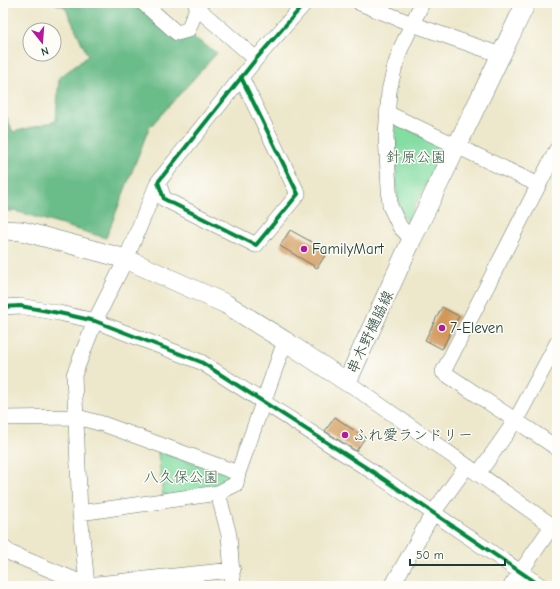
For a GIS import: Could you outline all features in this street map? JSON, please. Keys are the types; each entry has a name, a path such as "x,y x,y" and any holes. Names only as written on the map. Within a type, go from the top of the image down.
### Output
{"main road":[{"name":"串木野樋脇線","path":"3,230 22,231 126,259 226,304 347,382 412,239 526,3"}],"street":[{"path":"143,3 177,33 188,30 197,5 256,59"},
{"path":"87,586 80,513 74,375 95,321 126,259 158,182 241,77 305,3"},
{"path":"360,3 412,24 501,54"},
{"path":"412,239 400,227 390,206 386,136 387,113 395,66 401,48 422,3"},
{"path":"158,182 164,199 256,245 298,194 241,77"},
{"path":"387,113 539,185"},
{"path":"557,149 443,372 557,448"},
{"path":"3,306 20,306 95,321 201,362 376,474 541,586"},
{"path":"80,513 218,493 236,484 238,474 285,342"},
{"path":"392,586 433,513 516,420 557,343"},
{"path":"347,382 555,527 511,586"},
{"path":"3,418 76,417 103,424 238,474"},
{"path":"218,493 229,535 233,586"},
{"path":"5,554 87,586 232,570"}],"green space":[{"path":"54,3 142,3 217,53 149,128 106,238 15,211 3,211 3,109 13,132 56,121 59,78 88,56 65,7"},
{"name":"針原公園","path":"395,123 444,148 407,222 402,215 397,194"},
{"name":"八久保公園","path":"158,452 230,474 228,483 195,495 163,495"}],"building":[{"name":"FamilyMart","path":"290,230 328,251 317,268 280,246"},
{"name":"7-Eleven","path":"442,307 459,316 442,349 425,340"},
{"name":"ふれ愛ランドリー","path":"335,417 365,438 356,451 325,431"}],"cycle path":[{"path":"241,77 298,194 256,245 164,199 158,182 256,59 305,3"},
{"path":"3,307 20,306 95,321 201,362 376,474 541,586"}],"place":[{"name":"FamilyMart","path":"304,249"},
{"name":"7-Eleven","path":"442,328"},
{"name":"ふれ愛ランドリー","path":"345,435"}]}
